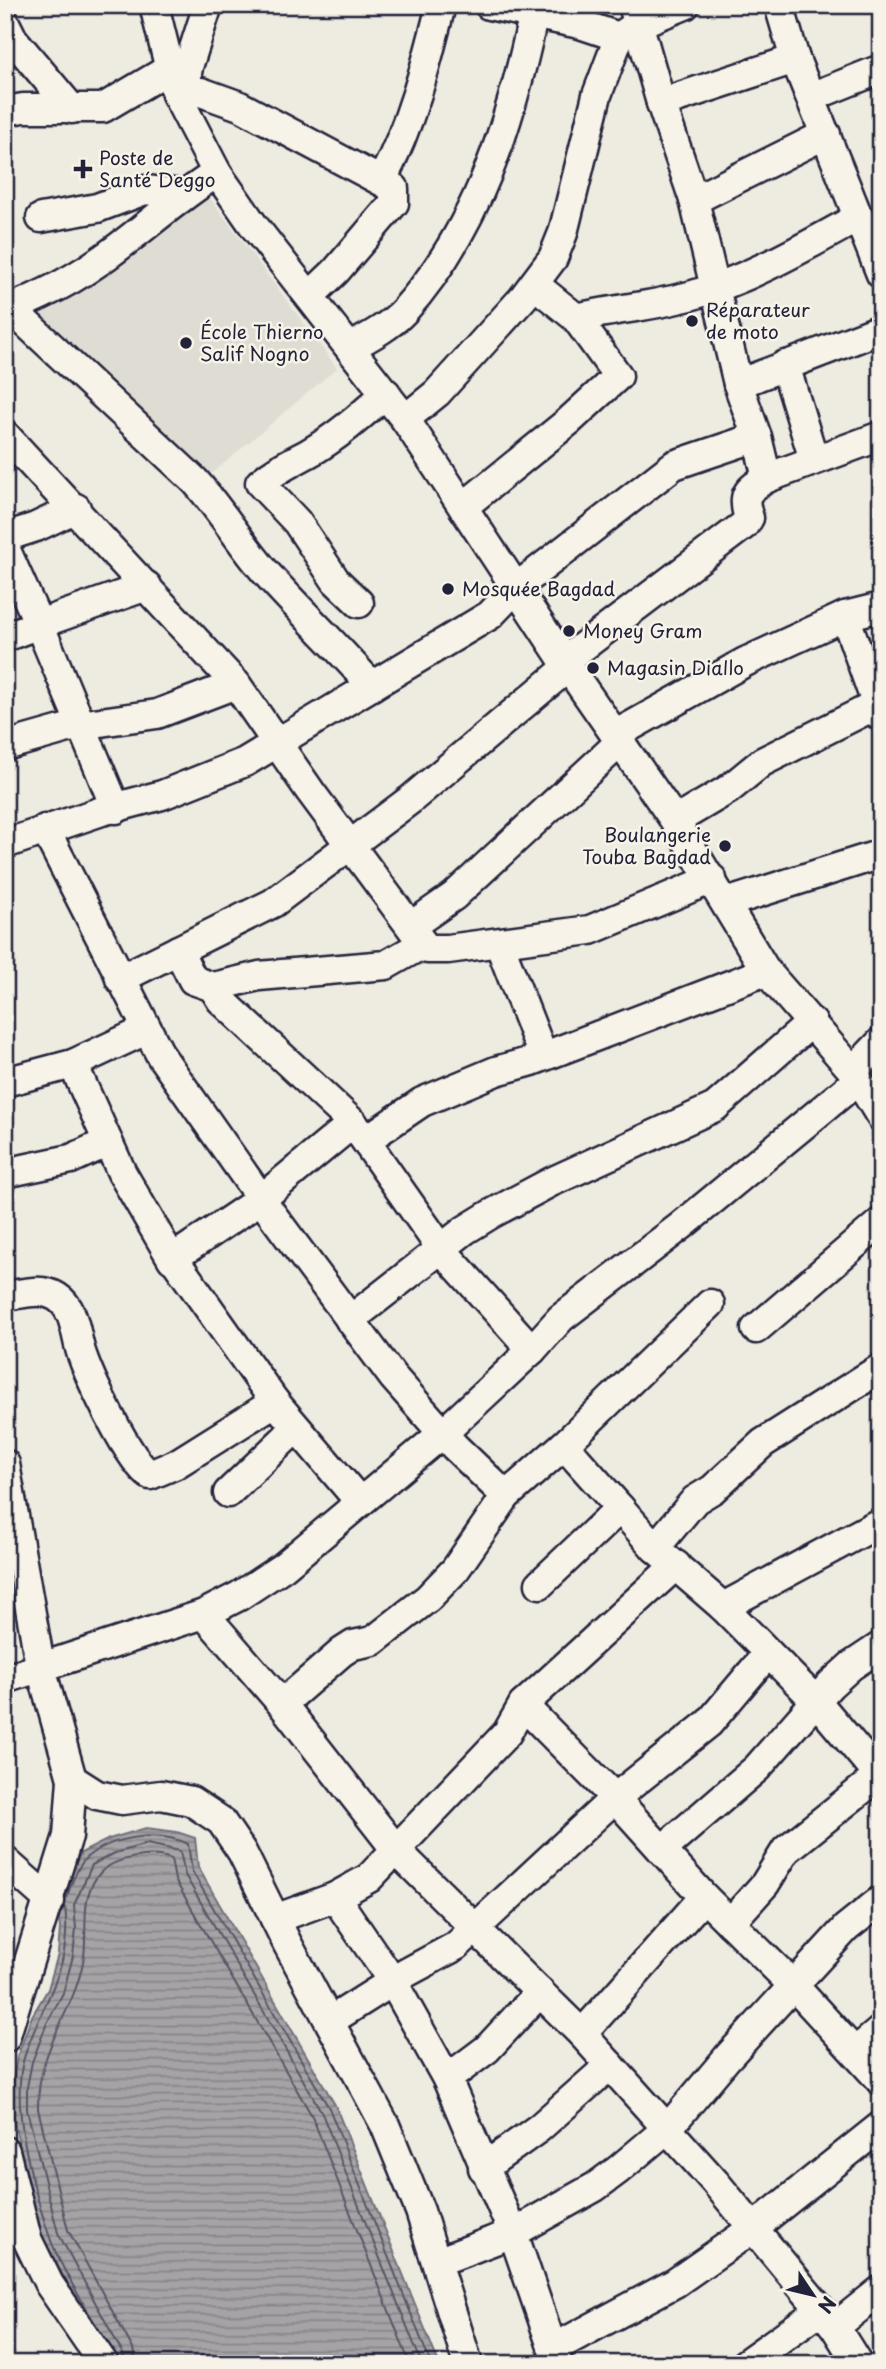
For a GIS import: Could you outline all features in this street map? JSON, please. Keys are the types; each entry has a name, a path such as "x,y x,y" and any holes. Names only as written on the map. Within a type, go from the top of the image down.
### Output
{"street":[{"path":"154,5 176,85 217,173 254,226 311,295 405,419 566,664 675,821 766,971 812,1022 855,1076 881,1117"},
{"path":"176,85 188,67 208,5"},
{"path":"382,180 400,145 420,91 441,5"},
{"path":"489,5 534,13 630,22 685,5"},
{"path":"779,5 795,59 867,219 881,274"},
{"path":"351,347 403,312 463,227 482,188 510,117 534,13"},
{"path":"630,22 694,200 738,384 757,437 767,478"},
{"path":"405,419 437,393 534,284 553,258 563,233 597,95 630,22"},
{"path":"5,23 13,38 72,109"},
{"path":"661,103 795,59"},
{"path":"811,97 881,69"},
{"path":"5,111 23,108 103,108 176,85 240,106 394,188 394,202 336,271 311,295"},
{"path":"694,200 827,134"},
{"path":"217,173 182,194 120,248 76,278 8,309 195,481 219,507 267,573 372,686"},
{"path":"41,218 97,208 145,190 182,194"},
{"path":"576,318 690,296 715,288 754,273 867,219"},
{"path":"463,507 569,421 618,376 576,318 534,284"},
{"path":"738,384 881,329"},
{"path":"785,365 814,460"},
{"path":"359,603 336,581 297,522 260,483 273,471 307,454 348,426 386,393"},
{"path":"6,436 76,508 236,684 349,844 417,935 433,950 590,930 719,891 881,855"},
{"path":"120,979 273,903 410,800 566,664 744,525 749,518 743,501 747,490 767,478 881,436"},
{"path":"5,844 45,829 162,795 245,762 490,615 517,587 674,465 757,437"},
{"path":"5,537 36,527 76,508"},
{"path":"5,548 116,809"},
{"path":"5,637 147,586"},
{"path":"178,950 193,980 197,984 213,987 259,976 386,965 617,739 746,662 845,616 881,607"},
{"path":"675,821 729,789 762,762 878,711 845,616"},
{"path":"5,746 79,725 158,714 236,684"},
{"path":"45,829 146,1030 261,1199 393,1377 443,1433 506,1496"},
{"path":"499,943 543,1056"},
{"path":"174,1259 359,1131 496,1071 543,1056 766,971"},
{"path":"213,987 221,1000 359,1131 442,1250 532,1350"},
{"path":"350,1320 465,1230 539,1189 715,1107 812,1022"},
{"path":"5,1082 73,1064 146,1030"},
{"path":"5,1679 40,1665 204,1614 239,1596 283,1567 443,1433 532,1350 561,1318 681,1226 855,1076 881,1042"},
{"path":"73,1064 142,1213 170,1257 275,1402 360,1502"},
{"path":"5,1173 71,1159 108,1142"},
{"path":"756,1329 881,1222"},
{"path":"5,1296 40,1291 65,1304 97,1389 137,1465 150,1475 176,1464 275,1402"},
{"path":"282,1704 342,1651 353,1645 373,1641 428,1598 455,1570 506,1496 564,1446 710,1304"},
{"path":"275,1919 335,1897 369,1878 507,1733 523,1705 666,1557 695,1500 713,1489 763,1443 881,1368"},
{"path":"228,1493 296,1428"},
{"path":"564,1446 666,1557 723,1607 817,1702 880,1776 786,1850 765,1884 730,1923"},
{"path":"5,1464 40,1665 72,1779 68,1836 50,1901 18,1965 5,2038"},
{"path":"540,1584 620,1508"},
{"path":"723,1607 881,1522"},
{"path":"204,1614 282,1704 397,1851 582,2034 669,2127 827,2319 858,2364"},
{"path":"662,1850 757,1768 851,1666 881,1646"},
{"path":"330,2021 456,1946 615,1798 709,1723 768,1653"},
{"path":"523,1705 615,1798 704,1897 794,1986 881,2081"},
{"path":"72,1779 97,1795 122,1800 161,1795 191,1801 221,1821 242,1852 385,2125 437,2262 468,2364"},
{"path":"5,1861 50,1901"},
{"path":"335,1897 393,1982 447,2079 513,2233 556,2356 675,2283 752,2229 881,2126"},
{"path":"582,2034 704,1897"},
{"path":"437,2262 513,2233 595,2187 669,2127 727,2058 846,1928 881,1900"},
{"path":"447,2079 487,2049 540,1992"},
{"path":"855,2052 881,2031"},
{"path":"483,2168 540,2128 610,2065"},
{"path":"5,2151 27,2239 49,2284 104,2364"},
{"path":"744,2364 881,2290"}],"shaded area":[{"name":"École Thierno Salif Nogno","path":"204,190 337,368 203,481 27,318 36,305 67,301"}],"water":[{"path":"146,1828 177,1832 195,1838 198,1867 335,2105 439,2364 111,2364 43,2239 11,2111 12,2086 17,2057 32,2016 48,1989 58,1954 60,1928 57,1904 66,1880 81,1853 109,1839"}],"place":[{"name":"Poste de Santé Deggo","path":"83,169"},
{"name":"Réparateur de moto","path":"692,321"},
{"name":"École Thierno Salif Nogno","path":"186,343"},
{"name":"Mosquée Bagdad","path":"448,589"},
{"name":"Money Gram","path":"569,631"},
{"name":"Magasin Diallo","path":"593,668"},
{"name":"Boulangerie Touba Bagdad","path":"725,846"}]}
